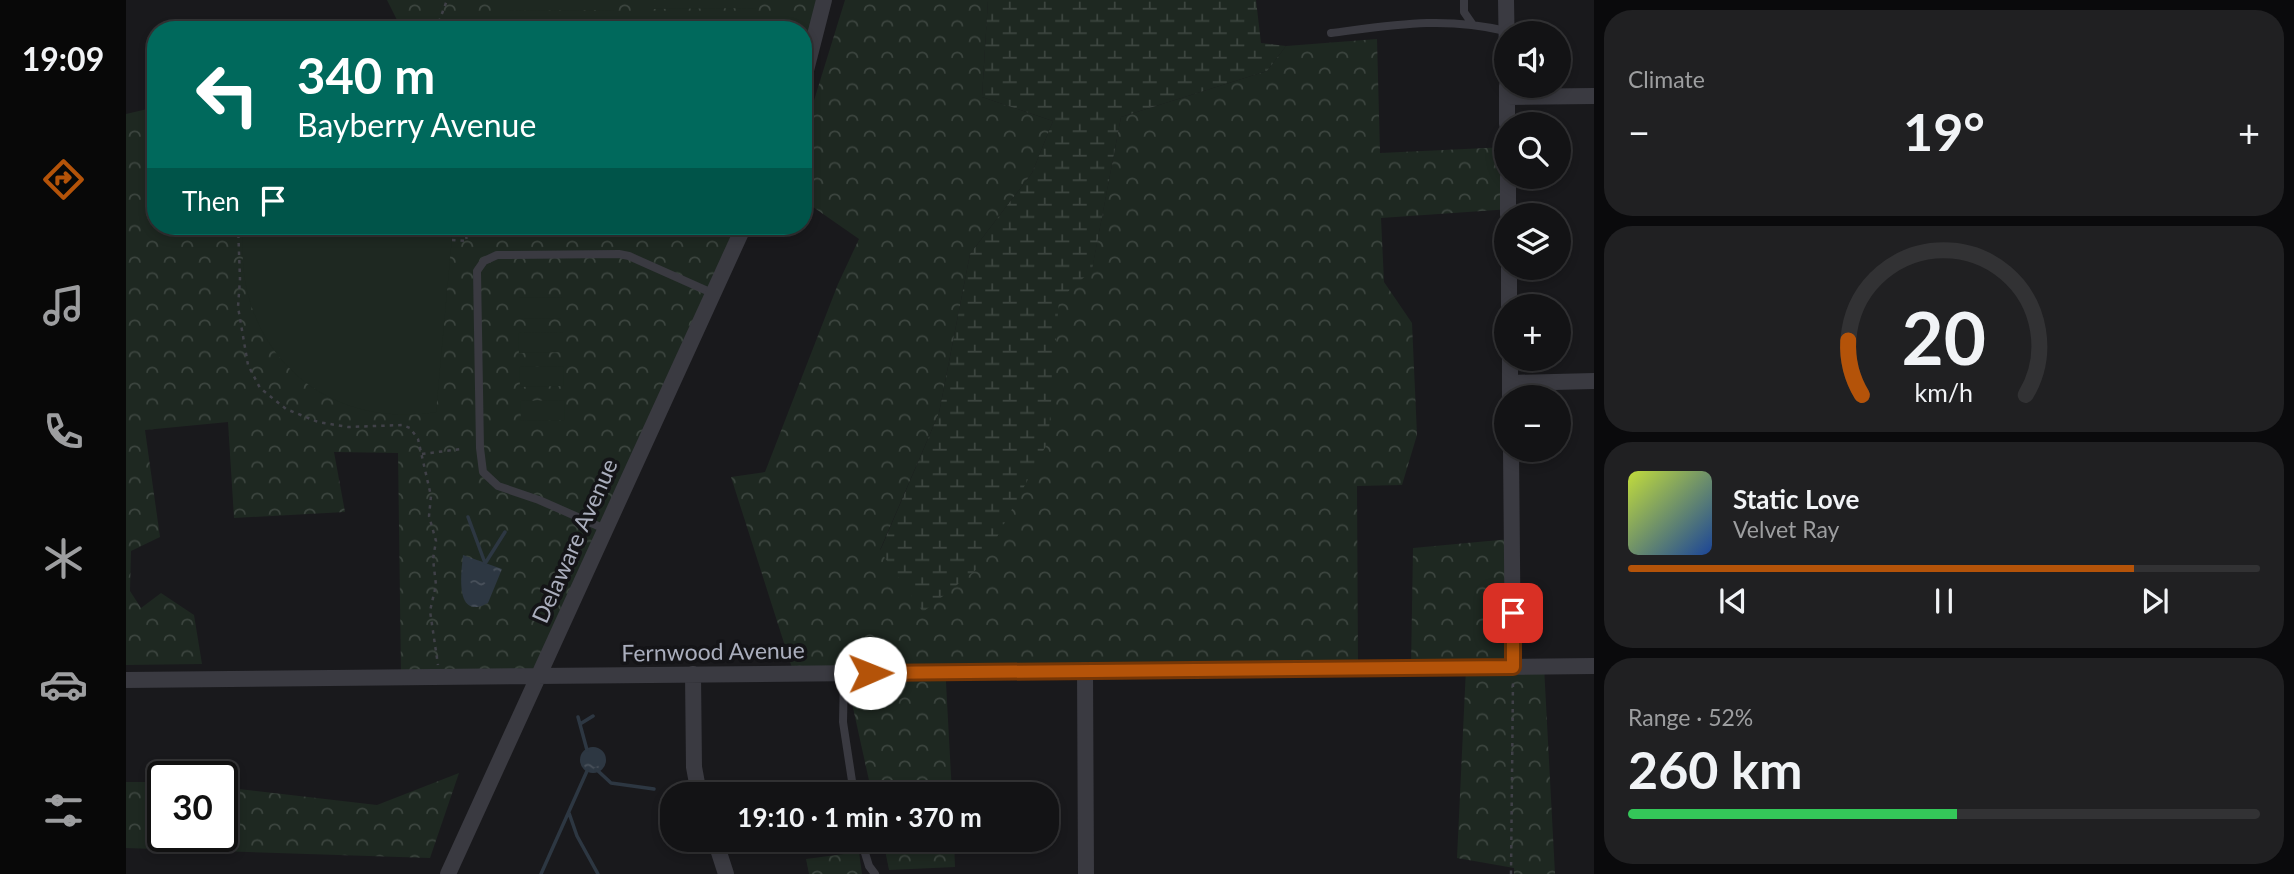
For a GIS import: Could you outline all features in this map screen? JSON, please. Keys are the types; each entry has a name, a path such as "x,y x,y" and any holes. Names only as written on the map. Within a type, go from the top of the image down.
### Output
{"street":[{"path":"812,47 824,0"},
{"path":"1506,0 1506,21"},
{"path":"1571,95 1594,96"},
{"name":"Delaware Avenue","path":"448,874 740,235"},
{"path":"1562,385 1594,382"},
{"path":"1511,462 1513,667"},
{"name":"Fernwood Avenue","path":"126,680 1594,666"},
{"path":"1085,670 1086,874"},
{"path":"693,674 694,766 697,782"},
{"path":"719,852 726,874"}],"lane":[{"path":"1464,0 1464,12 1473,24"},
{"path":"1331,33 1405,23 1452,22 1494,28"},
{"path":"605,529 498,485 483,472 480,448 477,271 484,261 496,255 619,254 712,293"},
{"path":"844,673 843,722 852,782"},
{"path":"864,852 875,874"}],"path":[{"path":"439,21 447,0"},
{"path":"239,235 238,307 247,362 256,383 279,405 318,422 340,426 405,426 415,434 431,496 429,516 435,534 433,559 436,585 430,611 440,676"},
{"path":"452,240 467,241 466,235"},
{"path":"422,454 461,449"},
{"path":"1511,874 1513,667"}],"green space":[{"path":"387,0 823,0 812,45 812,21 398,21"},
{"path":"496,0 615,0 615,10 496,11"},
{"path":"653,0 757,0 757,8 653,9"},
{"path":"845,0 988,0 982,97 1053,121 1032,173 970,254 939,413 880,550 1047,442 1058,300 1092,269 1121,117 1267,71 1286,46 1377,39 1380,153 1494,148 1494,189 1508,189 1510,203 1494,203 1494,210 1381,218 1384,282 1412,323 1417,435 1402,485 1357,486 1358,667 945,664 951,782 869,782 844,667 792,668 731,477 765,472 838,284 859,239 812,206 812,107"},
{"path":"988,0 1256,0 1261,43 1286,46 1267,71 1121,117 1092,270 1059,300 1048,442 982,565 923,612 880,551 939,413 970,254 1032,173 1053,121 982,97"},
{"path":"147,109 147,235 740,235 539,677 401,675 398,453 334,452 345,512 234,518 228,422 145,430 160,537 131,551 130,591 141,608 161,593 194,615 202,664 126,665 126,114"},
{"path":"244,235 452,235 436,412 394,414 355,407 320,392 291,370 268,341 252,307 243,268"},
{"path":"562,297 562,318 518,319 518,298"},
{"path":"563,332 563,352 519,353 518,333"},
{"path":"563,366 564,386 520,387 519,367"},
{"path":"564,400 565,420 521,421 520,401"},
{"path":"1510,539 1515,667 1544,666 1555,874 1514,874 1514,868 1457,858 1466,668 1411,667 1413,548"},
{"path":"459,773 430,858 238,852 238,789 377,805"},
{"path":"126,782 147,782 147,849 126,848"},
{"path":"859,852 862,874 809,874 806,859"},
{"path":"885,852 954,852 955,867 889,870"}],"water":[{"path":"463,555 502,569 488,603 480,607 470,606 463,595"},
{"path":"593,747 603,750 606,760 603,770 593,773 583,770 580,760 583,750"}],"waterway":[{"path":"468,517 485,563"},
{"path":"486,562 505,532"},
{"path":"580,724 593,716"},
{"path":"578,717 587,750"},
{"path":"596,769 611,783 654,789"},
{"path":"541,874 587,771"},
{"path":"569,813 577,836 598,874"}],"route":[{"path":"870,673 1513,667 1513,613"}]}
